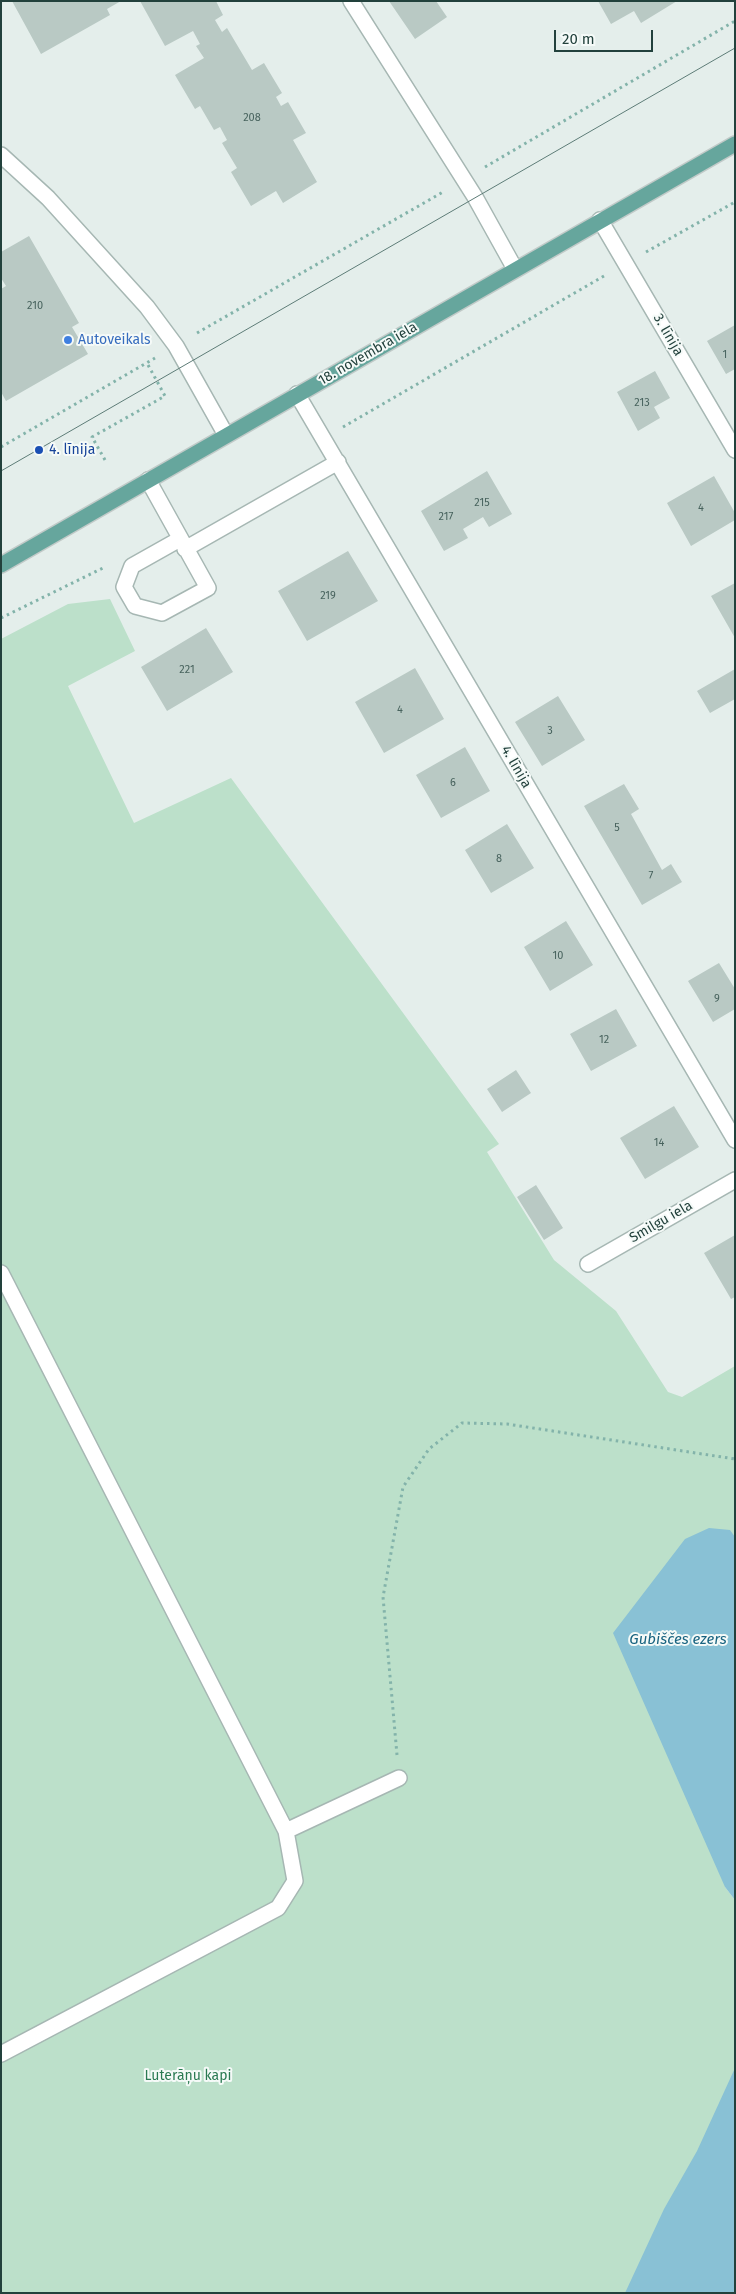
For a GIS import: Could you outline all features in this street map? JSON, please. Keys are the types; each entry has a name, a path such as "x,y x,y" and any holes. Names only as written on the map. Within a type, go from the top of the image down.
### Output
{"main road":[{"name":"18. novembra iela","path":"1,564 735,144"}],"street":[{"path":"351,1 464,180 515,269"},
{"path":"1,155 48,198 147,307 176,346 226,434"},
{"name":"3. līnija","path":"600,220 735,450"},
{"name":"4. līnija","path":"297,394 735,1140"},
{"path":"148,480 183,544 208,588 162,613 134,606 124,586 132,566 183,544 338,462"},
{"name":"Smilgu iela","path":"588,1264 735,1180"},
{"path":"1,1273 286,1832 295,1881 278,1908 1,2054"},
{"path":"286,1832 399,1778"}],"path":[{"path":"1,447 735,21"},
{"path":"323,439 735,202"},
{"path":"105,460 92,437 165,396 147,363"},
{"path":"1,618 110,564"},
{"path":"399,1778 383,1596 403,1487 429,1449 462,1422 507,1424 735,1460"}],"green space":[{"name":"Luterāņu kapi","path":"110,599 135,651 68,686 134,823 231,778 499,1144 487,1152 554,1260 616,1311 668,1392 682,1397 735,1366 735,1624 725,1887 735,1900 735,2293 1,2293 1,639 68,604"}],"water":[{"name":"Gubiščes ezers","path":"709,1528 730,1530 735,1537 735,1900 725,1887 613,1633 685,1539"},
{"path":"735,2068 735,2293 625,2293 664,2209 697,2151"}],"building":[{"path":"12,1 121,1 107,9 110,15 41,54"},
{"path":"140,1 216,1 223,15 215,20 222,32 227,28 252,70 264,63 282,93 276,97 281,106 288,102 306,133 293,140 317,182 283,203 276,191 251,206 231,172 237,168 222,143 227,140 220,127 214,130 200,106 195,109 175,75 204,58 196,46 200,44 193,31 165,46"},
{"path":"389,1 436,1 447,17 415,39"},
{"path":"598,1 677,1 641,23 634,11 611,24"},
{"path":"29,236 79,323 72,327 88,354 6,401 1,392 1,289 6,286 1,278 1,252"},
{"path":"735,325 735,369 726,374 707,341"},
{"path":"655,371 670,398 654,407 660,418 638,431 617,392"},
{"path":"487,471 512,514 489,527 483,517 463,529 468,538 444,551 421,511"},
{"path":"714,476 735,513 735,520 691,546 667,503"},
{"path":"348,551 378,601 307,641 278,591"},
{"path":"735,583 735,638 711,596"},
{"path":"206,628 233,672 167,711 141,667"},
{"path":"415,668 444,719 384,753 355,702"},
{"path":"735,669 735,699 710,713 697,691"},
{"path":"558,696 585,740 542,766 515,722"},
{"path":"465,747 490,791 441,818 416,775"},
{"path":"624,784 639,809 631,814 662,870 671,864 682,882 642,905 584,806"},
{"path":"507,824 534,868 491,893 465,850"},
{"path":"566,921 593,965 550,991 524,947"},
{"path":"719,963 735,989 735,1009 713,1022 688,981"},
{"path":"616,1009 637,1046 591,1071 570,1034"},
{"path":"516,1070 531,1093 502,1112 487,1089"},
{"path":"674,1106 699,1147 645,1179 620,1138"},
{"path":"536,1185 563,1228 544,1240 517,1197"},
{"path":"735,1235 735,1297 731,1299 704,1253"}],"tram line":[{"path":"1,471 735,48"}],"place":[{"name":"Autoveikals","path":"68,340"},
{"name":"4. līnija","path":"39,450"}]}
